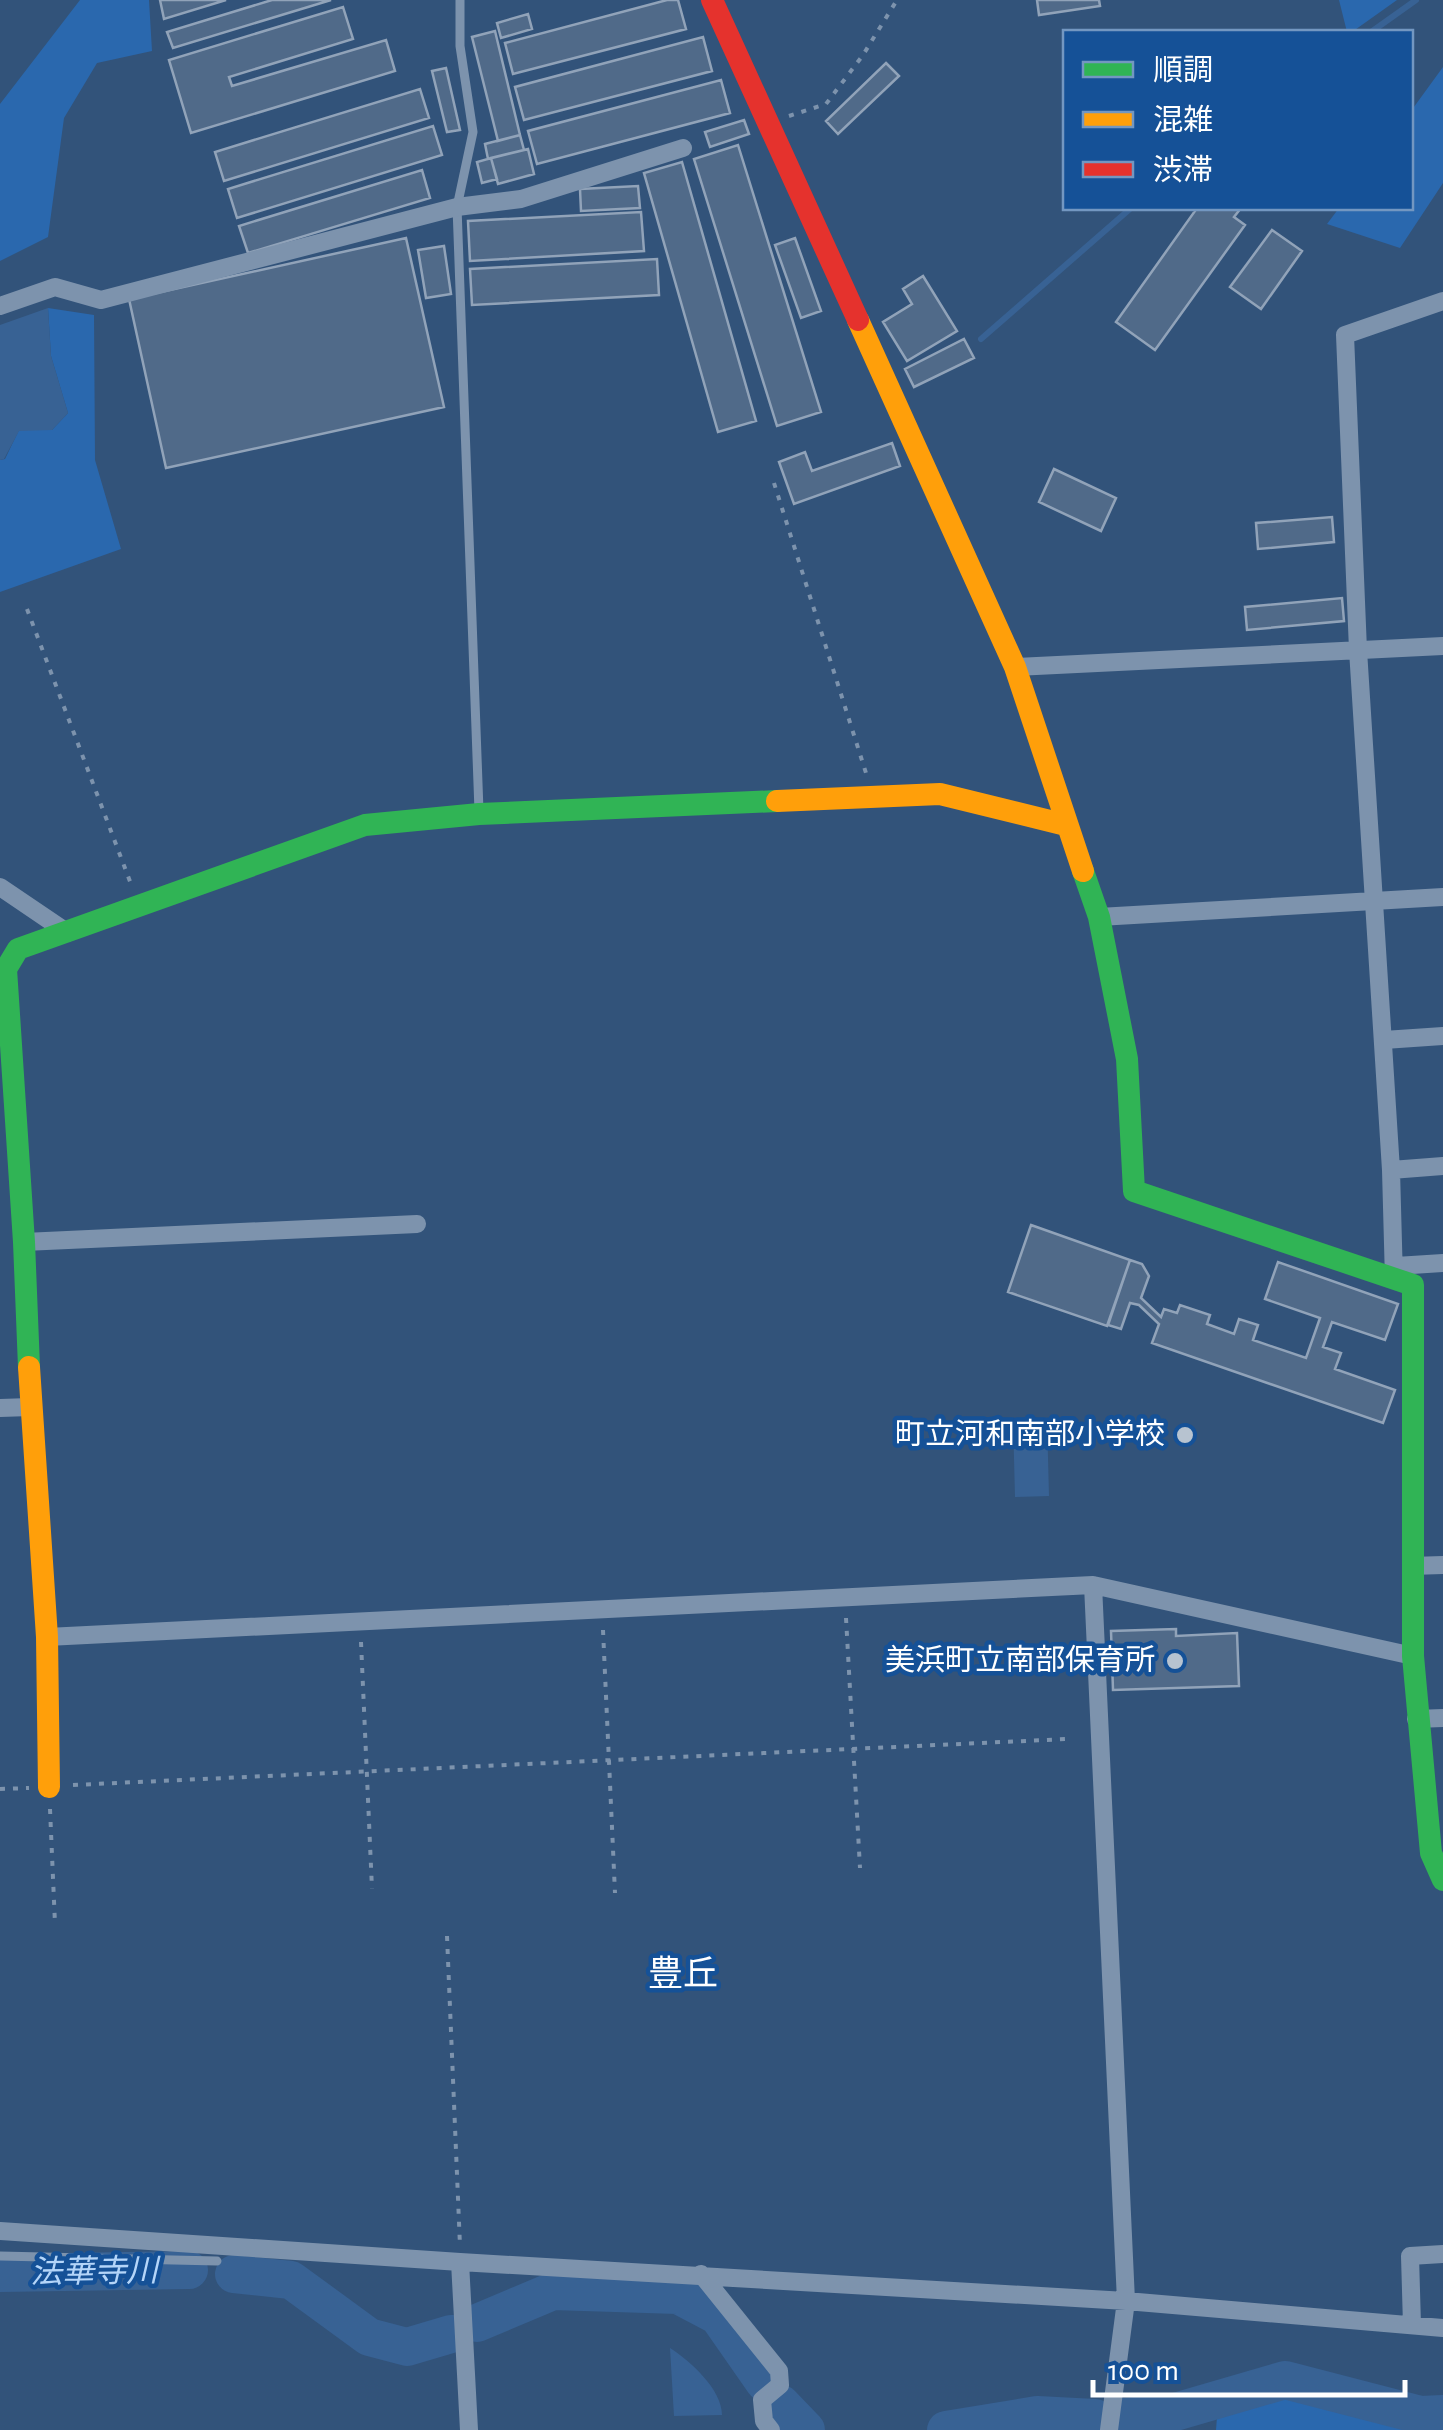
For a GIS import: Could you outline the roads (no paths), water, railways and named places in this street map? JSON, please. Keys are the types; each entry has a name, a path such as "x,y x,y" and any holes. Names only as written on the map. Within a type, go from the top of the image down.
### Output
{"street":[{"path":"712,0 1014,667 1099,917 1128,1059 1134,1191 1395,1273 1414,1285 1412,1656 1431,1852 1443,1880"},
{"path":"0,306 55,287 100,300 457,207 521,199 683,148"},
{"path":"1395,1273 1392,1170 1358,650 1345,335 1443,301"},
{"path":"1014,667 1443,646"},
{"path":"49,1787 46,1637 30,1407 24,1242 9,1141 6,970 18,949 364,825 479,814 940,794 1066,825"},
{"path":"0,887 68,933"},
{"path":"1099,917 1443,898"},
{"path":"1384,1040 1443,1036"},
{"path":"1392,1170 1443,1166"},
{"path":"24,1242 417,1224"},
{"path":"1395,1273 1443,1263"},
{"path":"0,1408 30,1407"},
{"path":"1410,1566 1443,1565"},
{"path":"46,1637 1093,1585 1412,1656"},
{"path":"1093,1585 1126,2300 1109,2430"},
{"path":"1416,1719 1443,1718"},
{"path":"0,2231 1126,2300 1443,2328"},
{"path":"1412,2325 1410,2256 1443,2254"},
{"path":"460,2262 469,2430"},
{"path":"701,2274 779,2371 780,2385 762,2400 764,2421 771,2430"}],"lane":[{"path":"460,0 460,46 472,132 457,207 479,814"},
{"path":"0,2256 217,2261"}],"waterway":[{"path":"1374,30 1416,0"},
{"path":"981,339 1129,210"},
{"name":"法華寺川","path":"0,2273 189,2270"},
{"name":"法華寺川","path":"234,2274 291,2280 369,2337 407,2347 451,2334"},
{"name":"法華寺川","path":"477,2323 553,2291 678,2295 718,2316 764,2382"},
{"name":"法華寺川","path":"1125,2417 1175,2412 1285,2380 1420,2415 1443,2414"},
{"name":"法華寺川","path":"781,2404 806,2430"},
{"name":"法華寺川","path":"946,2430 1037,2415 1095,2418"}],"place":[{"name":"町立河和南部小学校","path":"1185,1435"},
{"name":"美浜町立南部保育所","path":"1175,1661"}],"district":[{"name":"豊丘","path":"683,1974"}]}
